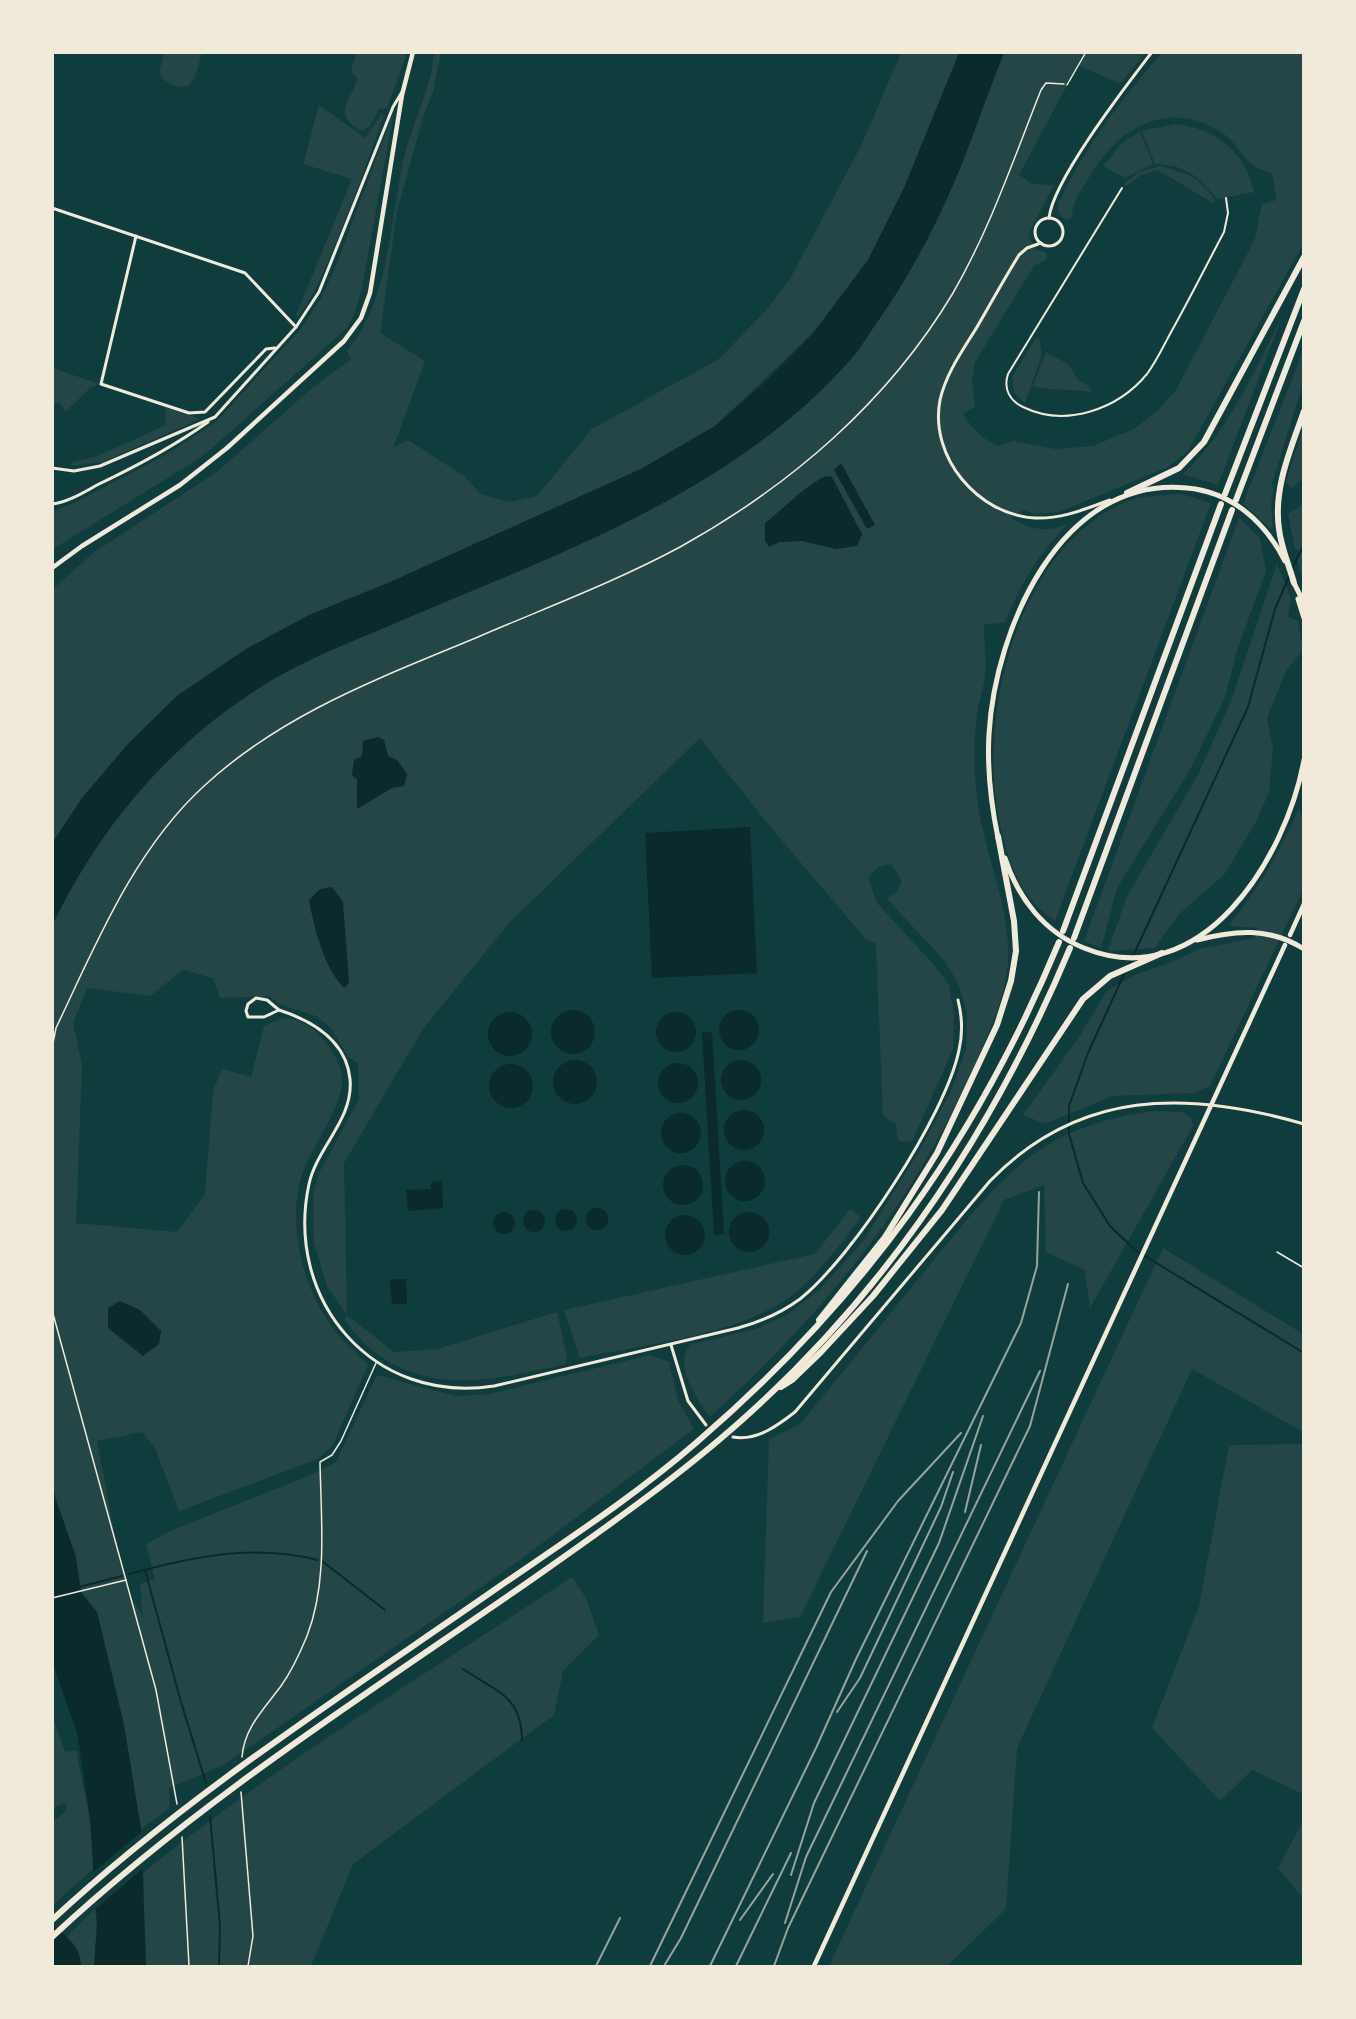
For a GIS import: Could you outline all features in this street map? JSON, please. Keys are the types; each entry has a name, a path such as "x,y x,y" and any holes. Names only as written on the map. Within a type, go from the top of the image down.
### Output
{"highway":[{"path":"792,1353 885,1237 937,1153 997,1025 1011,981 1016,936 992,800 988,744 995,686 1006,646 1027,596 1055,550 1080,523 1110,500 1179,468 1204,442 1304,257"},
{"path":"1225,494 1304,290"},
{"path":"1236,500 1304,321"},
{"path":"1304,411 1281,481 1278,503 1279,531 1304,618"},
{"path":"1127,493 1146,488 1180,487 1220,496 1252,516 1277,545 1294,583"},
{"path":"1063,931 1221,504"},
{"path":"1074,938 1232,510"},
{"path":"1190,942 1227,915 1255,879 1284,824 1304,760"},
{"path":"998,836 1008,869 1023,898 1037,916 1063,938 1108,955 1135,957 1162,953"},
{"path":"772,1391 792,1380 821,1352 873,1296 942,1210 979,1158 1068,1019 1100,982 1121,970 1190,942 1234,932 1276,936 1304,949"},
{"path":"52,1920 184,1809 597,1519 695,1444 792,1353 865,1273 922,1198 955,1148 982,1104 1036,997 1059,942"},
{"path":"52,1937 154,1848 237,1785 629,1511 706,1451 772,1391 879,1276 938,1196 994,1107 1047,1002 1070,948"}],"street":[{"path":"52,568 76,549 156,501 207,465 313,371 351,333 362,315 370,293 403,91 413,52"},
{"path":"1049,218 1052,201 1082,152 1116,100 1152,52"},
{"path":"52,504 63,503 142,462 180,441 215,417 296,327 319,292 393,107 403,91"},
{"path":"1122,188 1008,374 1006,387 1013,401 1035,413 1072,415 1089,412 1117,400 1147,374 1224,232 1228,213 1226,198"},
{"path":"52,208 245,273 296,327"},
{"path":"1041,243 1036,238 1035,228 1042,220 1049,218 1059,223 1062,236 1053,245 1041,243 1027,248 1018,255 950,374 939,406 938,424 942,445 953,468 968,486 1011,513 1031,518 1062,517 1110,500"},
{"path":"136,236 101,384 189,413 205,412 266,349 277,348"},
{"path":"52,468 74,471 100,466 215,417"},
{"path":"1290,935 1304,904"},
{"path":"814,1966 1285,945"},
{"path":"279,1010 260,1018 248,1017 246,1011 250,1002 259,998 279,1010 305,1019 323,1030 340,1050 349,1072 350,1088 346,1109 318,1157 310,1180 304,1238 309,1266 325,1304 341,1328 376,1362 421,1381 448,1387 476,1388 671,1345 747,1325 776,1314 807,1293 845,1251 902,1169 948,1081 961,1041 962,1024 958,1000"},
{"path":"733,1437 747,1438 759,1434 795,1412 990,1182 1015,1158 1054,1132 1090,1116 1119,1107 1153,1102 1212,1104 1245,1108 1304,1124"},
{"path":"671,1345 688,1401 706,1425"}],"lane":[{"path":"1067,85 1086,52"},
{"path":"1277,1252 1304,1268"},
{"path":"242,1757 243,1744 251,1725 283,1683 306,1638 315,1612 321,1581 320,1462 332,1455 341,1441 376,1362"},
{"path":"241,1792 253,1936 248,1966"}],"path":[{"path":"52,1048 56,1028 138,868 183,806 231,763 314,707 595,587 678,548 745,507 835,438 880,393 911,357 933,325 954,291 990,218 1041,90 1046,83 1067,85"},
{"path":"52,1310 160,1707 177,1804"},
{"path":"52,1598 127,1580"},
{"path":"182,1837 189,1966"}],"shaded area":[{"path":"356,52 407,53 387,108 379,109 370,126 362,131 352,125 345,113 357,78 351,71"},
{"path":"164,53 202,53 194,79 188,86 171,84 159,73"},
{"path":"434,53 441,53 433,92 424,114 397,211 380,333 425,361 393,448 408,440 464,476 481,494 509,502 537,496 592,429 719,359 768,308 790,279 861,146 901,53 959,53 904,188 868,260 814,332 715,426 641,469 388,583 309,615 246,649 177,696 128,744 82,798 53,842 53,589 93,553 218,471 312,388 351,359 347,351 361,330 380,283 405,154 426,91"},
{"path":"959,53 1004,53 953,185 919,255 889,305 855,355 805,405 755,445 702,480 646,512 589,540 315,658 259,688 195,735 140,791 92,855 53,924 53,842 82,798 128,744 177,696 246,649 309,615 388,583 641,469 715,426 766,381 814,332 868,260 904,188"},
{"path":"1004,53 1145,53 1120,84 1078,65 1019,175 1032,184 1054,185 1028,235 1036,250 1046,252 1047,259 1034,266 975,362 972,381 975,406 963,414 978,433 998,446 1014,441 1055,449 1093,446 1134,429 1157,411 1176,390 1255,239 1262,204 1277,200 1272,173 1253,166 1231,140 1216,129 1196,121 1177,118 1160,119 1143,124 1114,145 1101,160 1081,191 1074,205 1072,217 1067,220 1061,217 1058,209 1059,202 1080,162 1105,124 1162,53 1303,53 1303,244 1188,451 1168,467 1059,512 1035,514 1023,510 1012,519 1040,529 1053,529 1068,524 1031,570 1005,623 984,624 985,674 976,724 975,776 980,816 1006,921 1007,975 990,1029 948,1120 921,1168 860,1257 790,1339 710,1417 688,1380 684,1360 686,1351 692,1344 756,1329 787,1315 819,1290 864,1240 918,1153 950,1093 966,1049 967,1012 957,981 944,960 887,899 897,891 902,881 891,864 878,867 868,878 877,903 935,966 949,985 954,1014 953,1049 912,1142 898,1141 896,1124 883,1115 876,944 865,938 768,824 700,738 509,923 423,1029 344,1163 347,1315 327,1286 314,1242 313,1195 319,1173 359,1099 358,1063 348,1057 331,1028 316,1016 281,1005 269,996 220,998 213,978 183,970 150,996 87,988 73,1023 82,1065 76,1223 177,1232 205,1194 213,1091 222,1069 251,1077 264,1026 281,1019 302,1022 329,1046 340,1067 342,1087 334,1111 304,1169 298,1189 297,1233 300,1256 307,1278 326,1319 339,1336 368,1365 333,1445 318,1459 179,1511 155,1448 142,1432 97,1441 120,1563 130,1597 143,1616 140,1584 155,1579 146,1544 170,1531 311,1475 336,1462 377,1375 455,1396 489,1394 650,1355 669,1362 678,1400 694,1429 520,1560 222,1766 169,1788 170,1808 141,1829 124,1725 97,1612 81,1592 53,1488 52,924 92,855 114,822 166,762 195,735 259,688 331,650 585,542 643,513 700,482 754,446 804,406 855,355 909,272 953,185"},
{"path":"319,105 365,138 381,115 384,115 326,267 297,318 296,315 352,179 303,164"},
{"path":"394,111 362,288 354,315 346,329 203,456 53,549 53,511 76,502 167,454 215,423 300,330 320,300 334,271"},
{"path":"1175,124 1203,131 1226,144 1244,165 1254,192 1218,199 1197,178 1185,170 1155,164 1142,131"},
{"path":"1140,132 1153,164 1125,178 1103,166 1122,143"},
{"path":"1160,166 1197,180 1216,201 1213,203 1158,170 1139,176 1127,186 1123,184 1139,172"},
{"path":"1282,317 1218,485 1183,474 1214,439 1227,420"},
{"path":"1036,338 1039,338 1042,355 1025,403 1014,393 1012,377"},
{"path":"1303,351 1303,383 1269,494 1275,480 1271,504 1273,531 1243,504"},
{"path":"1046,352 1068,364 1078,380 1089,386 1091,392 1033,386"},
{"path":"53,368 99,384 90,388 65,412 60,402 53,405"},
{"path":"165,407 200,419 103,462 71,466 71,462 95,457 166,425"},
{"path":"1303,427 1303,478 1291,489 1286,482"},
{"path":"841,463 875,525 867,529 834,470"},
{"path":"826,476 832,477 862,534 857,546 836,549 802,541 780,542 769,547 765,541 765,523 803,491"},
{"path":"1181,494 1211,503 1055,921 1036,906 1022,887 1009,859 1001,829 995,786 994,740 1000,692 1012,645 1030,600 1054,560 1085,527 1130,500"},
{"path":"1303,500 1303,581 1297,559 1300,551 1295,549 1288,514 1301,506"},
{"path":"1239,518 1260,538 1266,571 1238,647 1225,697 1191,768 1117,888 1101,948 1084,941"},
{"path":"1277,564 1291,598 1288,617 1298,621 1303,650 1286,671 1267,718 1273,748 1269,792 1257,820 1224,875 1178,915 1155,948 1108,951 1127,896 1198,775 1231,701"},
{"path":"378,737 384,740 388,756 397,760 407,774 404,786 392,788 357,809 357,780 352,775 354,760 362,756 363,741"},
{"path":"1299,808 1303,819 1303,890 1210,1086 1193,1093 1112,1096 1045,1124 1023,1115 1079,1037 1107,991 1134,975 1169,963 1199,949 1255,938 1258,928 1229,926 1268,870"},
{"path":"750,827 757,973 652,978 645,833"},
{"path":"332,887 343,902 349,983 344,988 325,959 309,900 320,889"},
{"path":"573,1010 588,1017 595,1032 588,1047 573,1054 558,1047 551,1032 558,1017"},
{"path":"739,1010 753,1016 759,1030 753,1044 739,1050 725,1044 719,1030 725,1016"},
{"path":"510,1012 525,1019 532,1034 525,1049 510,1056 495,1049 488,1034 495,1019"},
{"path":"676,1012 690,1018 696,1032 690,1046 676,1052 662,1046 656,1032 662,1018"},
{"path":"712,1032 724,1234 714,1235 702,1033"},
{"path":"575,1060 590,1067 597,1082 590,1097 575,1104 560,1097 553,1082 560,1067"},
{"path":"741,1060 755,1066 761,1080 755,1094 741,1100 727,1094 721,1080 727,1066"},
{"path":"678,1063 692,1069 698,1083 692,1097 678,1103 664,1097 658,1083 664,1069"},
{"path":"511,1064 526,1071 533,1086 526,1101 511,1108 496,1101 489,1086 496,1071"},
{"path":"744,1110 758,1116 764,1130 758,1144 744,1150 730,1144 724,1130 730,1116"},
{"path":"1155,1111 1182,1112 1191,1117 1193,1126 1090,1308 1085,1270 1046,1252 1044,1185 1004,1200 800,1617 763,1623 769,1439 800,1424 968,1218 1018,1167 1036,1152 1080,1129 1116,1118"},
{"path":"681,1113 695,1119 701,1133 695,1147 681,1153 667,1147 661,1133 667,1119"},
{"path":"745,1161 759,1167 765,1181 759,1195 745,1201 731,1195 725,1181 731,1167"},
{"path":"683,1165 697,1171 703,1185 697,1199 683,1205 669,1199 663,1185 669,1171"},
{"path":"442,1181 443,1208 408,1211 406,1190 431,1189 431,1182"},
{"path":"597,1208 605,1211 608,1219 605,1227 597,1230 589,1227 586,1219 589,1211"},
{"path":"566,1209 574,1212 577,1220 574,1228 566,1231 558,1228 555,1220 558,1212"},
{"path":"850,1209 861,1217 836,1250 797,1291 766,1311 742,1322 688,1337 580,1358 564,1310 815,1254"},
{"path":"534,1210 542,1213 545,1221 542,1229 534,1232 526,1229 523,1221 526,1213"},
{"path":"504,1212 512,1215 515,1223 512,1231 504,1234 496,1231 493,1223 496,1215"},
{"path":"749,1212 763,1218 769,1232 763,1246 749,1252 735,1246 729,1232 735,1218"},
{"path":"685,1215 699,1221 705,1235 699,1249 685,1255 671,1249 665,1235 671,1221"},
{"path":"1163,1248 1303,1334 1303,1432 1192,1369 1017,1748 1006,1909 947,1966 829,1966"},
{"path":"390,1279 406,1279 407,1304 392,1304"},
{"path":"120,1301 140,1310 161,1331 159,1344 143,1356 108,1328 108,1308"},
{"path":"557,1312 567,1357 565,1364 516,1374 469,1380 445,1380 399,1367 372,1350 344,1320 347,1315 394,1352 437,1349"},
{"path":"1303,1444 1303,1794 1252,1770 1220,1801 1152,1728 1199,1606 1229,1445"},
{"path":"52,1488 76,1557 81,1592 97,1612 124,1725 141,1829 146,1966 94,1966 97,1925 90,1819 77,1733 53,1664"},
{"path":"572,1577 586,1598 599,1635 563,1671 554,1715 353,1864 311,1966 146,1966 143,1873 300,1756"},
{"path":"52,1714 65,1752 76,1750 90,1819 94,1868 53,1905 53,1821 64,1813 67,1806 64,1803 53,1808"},
{"path":"1303,1821 1303,1898 1278,1868"},
{"path":"95,1909 97,1925 94,1966 53,1966 53,1950"},
{"path":"52,1925 76,1947 81,1966 53,1966"}],"pier":[{"path":"144,1830 146,1866 93,1911 91,1874"}],"waterway":[{"path":"1292,569 1304,544"},
{"path":"1128,967 1248,707 1275,609 1290,574"},
{"path":"1125,972 1088,1053 1069,1106 1069,1134 1083,1183 1110,1226 1135,1250 1304,1353"},
{"path":"129,1574 200,1557 223,1554 269,1553 318,1560"},
{"path":"322,1561 385,1610"},
{"path":"145,1570 206,1783"},
{"path":"79,1587 122,1576"},
{"path":"463,1669 497,1690 512,1705 518,1714 522,1741"},
{"path":"210,1816 220,1926 219,1966"}],"railway":[{"path":"710,1966 816,1748 856,1659 1021,1323 1037,1266 1039,1192"},
{"path":"774,1966 788,1928 1030,1426 1068,1284"},
{"path":"785,1923 806,1857 1040,1371"},
{"path":"791,1875 814,1803 939,1543 983,1416"},
{"path":"650,1966 831,1592 898,1501 961,1433"},
{"path":"965,1512 981,1445"},
{"path":"837,1712 860,1678 941,1507 953,1472"},
{"path":"664,1966 681,1938 867,1551"},
{"path":"736,1966 791,1853"},
{"path":"740,1920 773,1874"},
{"path":"596,1966 620,1918"}]}
